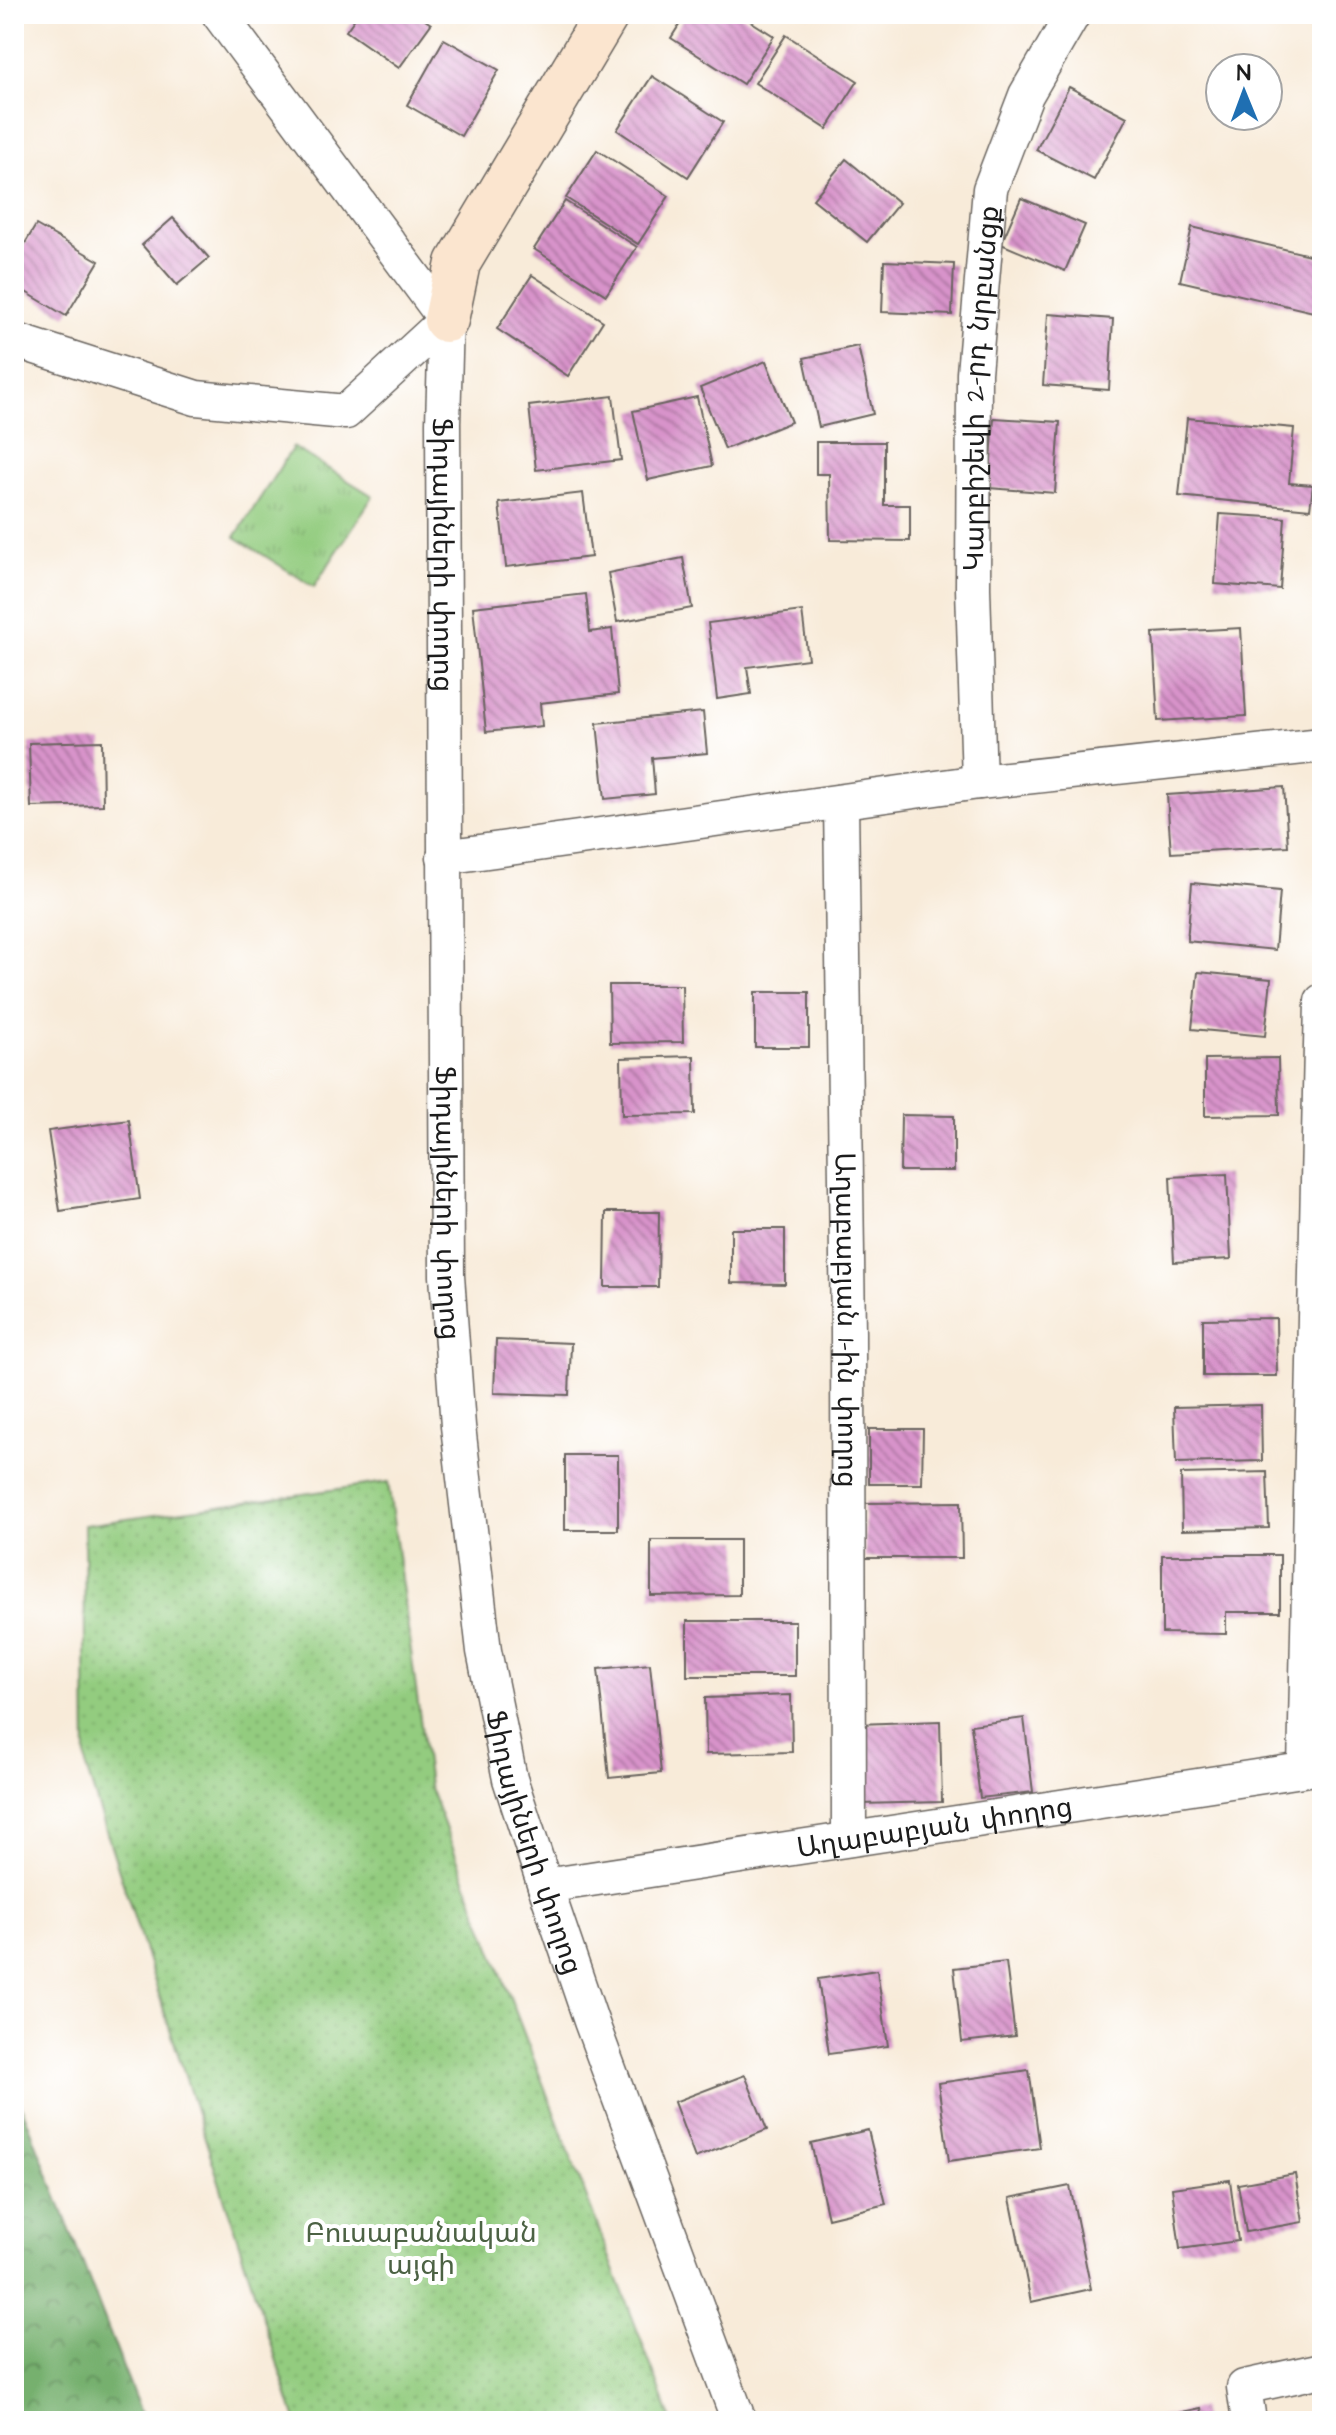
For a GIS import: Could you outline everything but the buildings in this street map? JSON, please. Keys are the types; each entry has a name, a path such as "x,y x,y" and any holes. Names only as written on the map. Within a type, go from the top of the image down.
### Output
{"street":[{"path":"219,14 446,320"},
{"path":"14,340 196,398 346,412 446,320 458,263 607,14"},
{"name":"Կարբիշեվի 2-րդ նրբանցք","path":"979,782 972,546 974,373 990,189 1026,95 1073,14"},
{"name":"Ֆիդայիների փողոց","path":"446,320 443,423 447,1276 458,1426 484,1651 510,1779 545,1886 591,2021 739,2421"},
{"path":"444,857 979,782 1322,745"},
{"name":"Աղաբաբյան 1-ին փողոց","path":"841,802 848,1333 849,1839"},
{"path":"1314,1768 1322,1001"},
{"name":"Աղաբաբյան փողոց","path":"545,1886 1314,1768"},
{"path":"1249,2421 1244,2387 1322,2370"}],"green space":[{"path":"293,447 373,496 314,587 235,537"},
{"name":"Բուսաբանական այգի","path":"388,1482 429,1785 672,2421 296,2421 86,1768 84,1525"},
{"path":"14,2086 144,2421 14,2421"}]}
